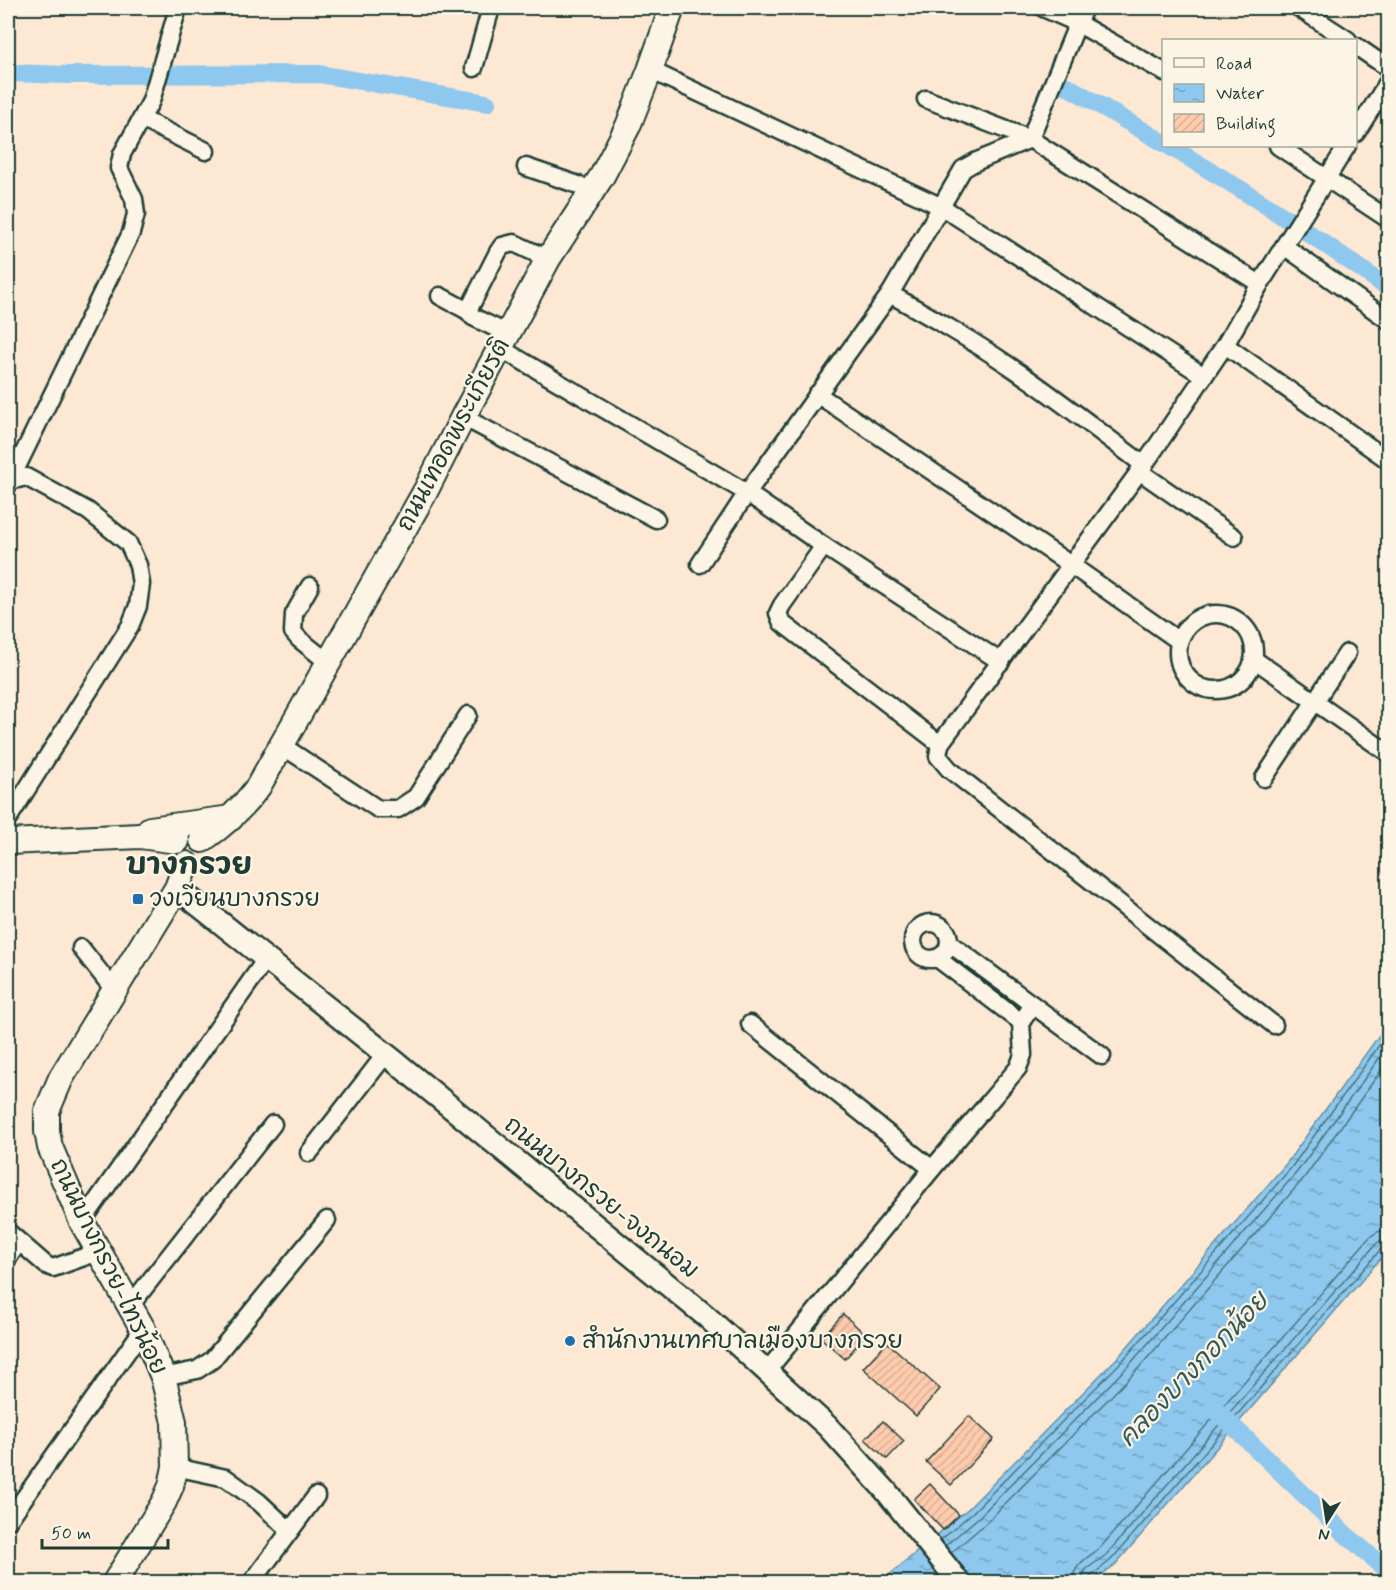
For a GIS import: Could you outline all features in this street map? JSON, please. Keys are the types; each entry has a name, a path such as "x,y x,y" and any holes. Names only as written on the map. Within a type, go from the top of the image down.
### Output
{"main road":[{"name":"ถนนเทอดพระเกียรติ","path":"202,840 224,826 258,788 280,745 329,663 425,492 548,258 593,190 628,126 672,8"},
{"path":"135,837 153,828 231,818"},
{"path":"186,834 192,834 202,840 204,852 202,858 197,862 186,864 176,857 174,852 177,841 186,834"},
{"path":"135,837 160,852 170,865 177,888"},
{"path":"8,842 135,837 177,841"},
{"name":"ถนนบางกรวย-ไทรน้อย","path":"115,1582 165,1502 171,1486 175,1467 174,1422 163,1377 143,1329 82,1222 50,1147 47,1111 61,1078 177,888 186,864"}],"street":[{"path":"8,482 131,233 136,214 134,199 119,168 122,153 142,119 178,8"},
{"path":"474,68 491,8"},
{"path":"1043,8 1081,15 1162,71"},
{"path":"1299,8 1346,39"},
{"path":"700,564 747,493 890,294 963,169 1029,139 1081,15"},
{"path":"1357,47 1389,68"},
{"path":"650,70 942,207 1204,376"},
{"path":"1357,131 1389,82"},
{"path":"926,99 1029,139 1260,284"},
{"path":"142,119 206,151"},
{"path":"1280,147 1389,219"},
{"path":"1274,1025 949,769 938,756 940,744 1141,468 1225,345 1260,284 1346,147"},
{"path":"526,167 593,190"},
{"path":"468,311 502,246 514,243 548,258"},
{"path":"1284,246 1389,320"},
{"path":"890,294 1010,366 1069,408 1141,468 1234,537"},
{"path":"440,296 468,311 504,341 747,493 1001,662"},
{"path":"1225,345 1389,460"},
{"path":"818,394 1179,641"},
{"path":"463,417 656,519"},
{"path":"8,482 26,477 88,511 128,543 138,565 141,584 138,606 130,626 8,819"},
{"path":"824,546 782,605 778,613 782,623 940,744"},
{"path":"310,586 294,614 292,632 329,663"},
{"path":"1214,614 1237,619 1252,637 1255,660 1245,679 1228,689 1207,690 1189,680 1179,662 1179,641 1192,622 1214,614"},
{"path":"1264,778 1347,653"},
{"path":"1255,660 1389,753"},
{"path":"280,745 378,809 398,809 416,798 468,715"},
{"name":"ถนนบางกรวย-จงถนอม","path":"177,888 385,1054 707,1317 768,1371 827,1426 902,1510 960,1582"},
{"path":"930,923 940,925 947,933 949,943 946,952 937,958 927,959 918,954 914,945 914,935 920,927 930,923"},
{"path":"949,943 1102,1056"},
{"path":"81,948 114,990"},
{"path":"937,958 1021,1022"},
{"path":"82,1222 266,959"},
{"path":"768,1371 932,1169 1018,1068 1023,1055 1021,1022 1033,1005"},
{"path":"750,1024 932,1169"},
{"path":"309,1153 385,1054"},
{"path":"130,1306 273,1124"},
{"path":"163,1377 197,1370 212,1360 327,1220"},
{"path":"8,1258 13,1237 46,1265 54,1268 98,1252"},
{"path":"8,1521 13,1500 143,1329"},
{"path":"175,1467 226,1478 290,1531"},
{"path":"252,1582 316,1496"}],"water":[{"name":"คลองบางกอกน้อย","path":"1388,1023 1388,1250 1115,1565 1091,1582 881,1582 969,1508 1120,1355 1286,1164"}],"building":[{"path":"843,1314 866,1335 845,1359 821,1338"},
{"path":"887,1342 940,1389 916,1416 863,1368"},
{"path":"969,1416 994,1439 951,1485 926,1462"},
{"path":"883,1421 904,1441 887,1459 865,1439"},
{"path":"930,1484 959,1515 943,1530 914,1499"}],"waterway":[{"path":"8,73 69,75 319,74 487,103"},
{"path":"1067,86 1162,142"},
{"path":"1171,147 1280,214 1388,288"},
{"path":"1215,1409 1345,1534 1387,1570"}],"place":[{"name":"วงเวียนบางกรวย","path":"138,899"},
{"name":"สำนักงานเทศบาลเมืองบางกรวย","path":"570,1341"}],"district":[{"name":"บางกรวย","path":"189,865"}]}
